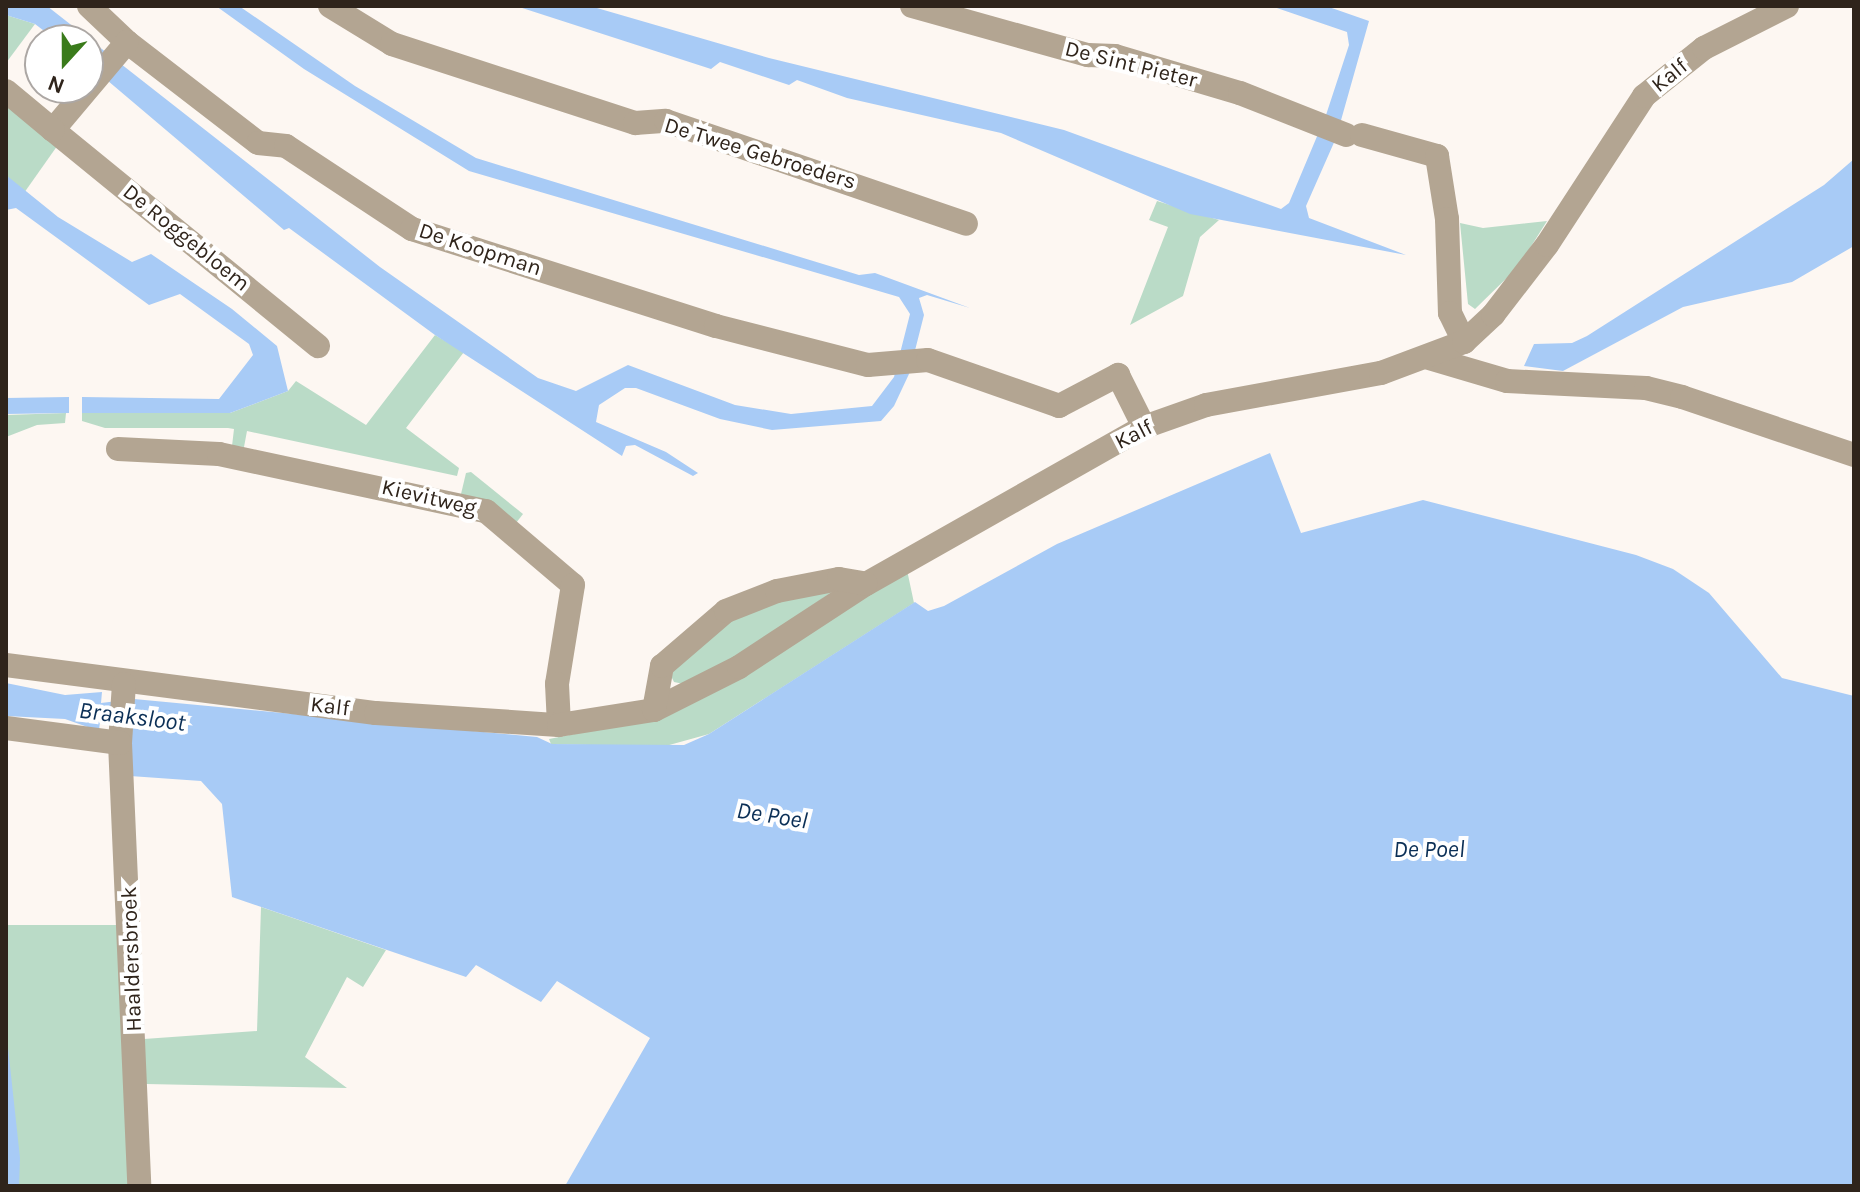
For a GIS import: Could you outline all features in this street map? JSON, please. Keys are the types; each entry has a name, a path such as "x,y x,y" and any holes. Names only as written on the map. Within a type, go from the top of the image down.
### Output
{"street":[{"name":"De Koopman","path":"89,6 122,48 258,143 286,146 412,229 716,326 897,365 928,360 1059,406 1118,375 1144,427"},
{"name":"De Twee Gebroeders","path":"330,6 392,44 635,123 666,121 966,224"},
{"name":"De Sint Pieter","path":"912,6 1088,55 1115,56 1354,135 1437,156 1447,219 1450,313 1464,342"},
{"name":"Kalf","path":"6,665 123,689 376,713 559,725 654,710 739,667 866,584 1144,427 1206,405 1381,373 1429,358 1464,342 1493,315 1547,245 1644,96 1704,48 1773,9"},
{"path":"53,130 122,48"},
{"name":"De Roggebloem","path":"6,91 318,346"},
{"path":"1429,358 1507,381 1646,388 1854,455"},
{"name":"Kievitweg","path":"118,449 219,454 486,511 573,585 558,673 559,725"},
{"path":"654,710 662,666 726,611 777,591 839,579 866,584"},
{"name":"Haaldersbroek","path":"123,689 120,738 139,1186"},
{"path":"6,728 120,738"}],"green space":[{"path":"6,15 35,24 24,24 24,39 6,63"},
{"path":"6,95 60,142 24,193 6,175"},
{"path":"1157,201 1219,220 1200,237 1183,296 1130,325 1168,227 1149,220"},
{"path":"1547,221 1518,267 1475,309 1468,304 1460,223 1483,228"},
{"path":"435,335 464,352 406,428 459,468 457,476 247,431 244,447 232,446 234,429 228,428 105,428 82,421 82,413 230,413 288,391 296,381 366,425"},
{"path":"66,413 65,423 37,425 6,437 6,415"},
{"path":"471,472 523,514 516,523 461,494 466,473"},
{"path":"907,570 914,603 709,734 662,747 551,744 549,739 600,729"},
{"path":"841,586 693,686 674,682 670,674 684,654 735,619 764,605"},
{"path":"261,907 386,950 363,987 347,977 305,1057 347,1088 146,1084 144,1039 257,1031"},
{"path":"6,925 120,925 132,1186 19,1186 6,1029"}],"water":[{"path":"6,6 47,6 70,24 35,24 6,15"},
{"path":"216,6 239,6 355,86 476,158 859,275 875,273 970,308 927,295 919,298 924,315 909,374 894,406 881,421 772,430 720,419 636,388 625,388 599,405 596,422 666,452 698,473 693,476 635,445 626,446 622,456 435,335 289,228 284,230 104,78 104,51 380,267 538,378 576,391 628,365 735,405 791,414 872,406 894,377 910,314 899,297 469,171 304,69"},
{"path":"516,6 590,6 769,58 1064,130 1281,209 1289,203 1326,115 1349,45 1347,32 1271,6 1326,6 1369,21 1336,138 1306,206 1309,218 1406,255 1190,214 1001,133 847,98 797,80 789,85 720,62 711,69"},
{"path":"1854,159 1854,246 1792,282 1683,307 1563,371 1524,366 1534,344 1572,343 1587,336 1824,185"},
{"path":"6,175 58,217 132,262 151,254 232,309 277,346 288,391 230,413 82,413 82,397 219,399 253,355 249,344 180,294 149,305 16,208 6,210"},
{"path":"69,397 69,413 6,414 6,398"},
{"name":"De Poel","path":"1270,453 1301,533 1423,500 1636,555 1673,569 1709,593 1782,678 1854,696 1854,1186 565,1186 650,1038 557,981 541,1002 476,965 466,977 232,897 222,804 201,781 130,776 110,722 100,721 99,731 65,719 6,716 6,683 65,695 102,692 101,703 134,699 537,737 552,744 684,745 709,734 915,602 928,611 944,606 1057,544"},
{"path":"6,1029 20,1158 19,1186 6,1186"}],"water label":[{"name":"Braaksloot","path":"132,717"}]}
